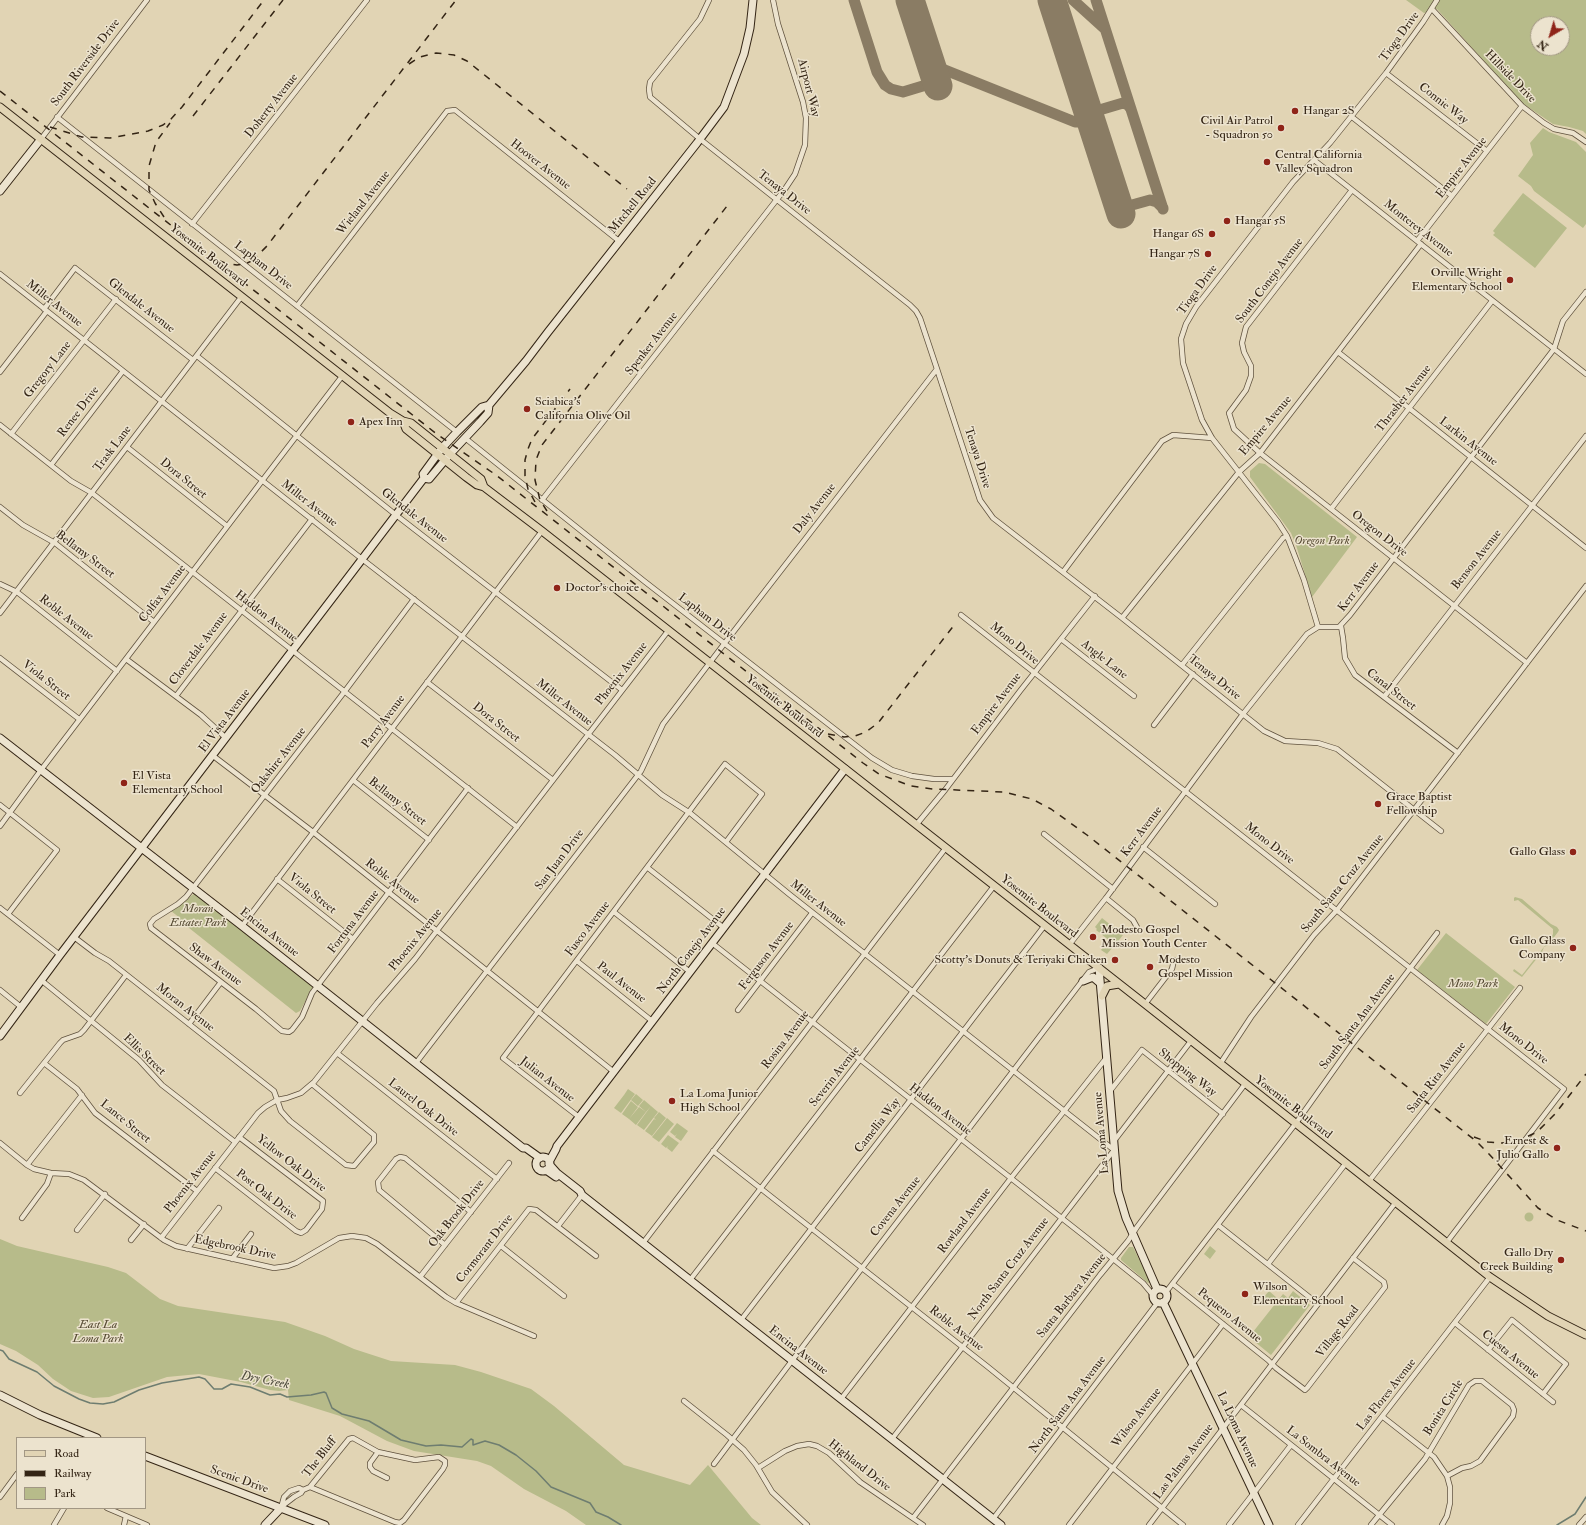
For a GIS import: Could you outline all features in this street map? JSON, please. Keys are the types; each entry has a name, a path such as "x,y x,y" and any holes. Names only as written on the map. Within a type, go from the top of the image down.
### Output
{"main road":[{"name":"Mitchell Road","path":"447,457 488,413 489,405 526,361 724,107 744,54 750,28 753,0"},
{"name":"Yosemite Boulevard","path":"0,107 343,375 403,421 411,423 447,457 481,479 484,487 1045,925 1490,1277 1548,1316 1586,1335"},
{"path":"0,191 41,139"},
{"name":"Mitchell Road","path":"440,451 456,432 482,407 489,405"},
{"name":"El Vista Avenue","path":"0,1036 41,980 424,478 423,474 440,451"},
{"name":"El Vista Avenue","path":"424,478 429,479 447,457"},
{"name":"Encina Avenue","path":"0,738 363,1021 523,1148 524,1151 539,1160"},
{"name":"North Conejo Avenue","path":"539,1160 556,1146 614,1072 845,769"},
{"name":"La Loma Avenue","path":"1099,968 1113,1141 1120,1197 1155,1292"},
{"path":"1083,981 1092,976 1101,984"},
{"path":"1102,996 1106,987 1119,984"},
{"name":"North Conejo Avenue","path":"548,1165 556,1146"},
{"path":"546,1158 548,1165 542,1171 538,1169 539,1160 546,1158"},
{"name":"Encina Avenue","path":"548,1165 580,1191 582,1195 1001,1525"},
{"path":"1163,1289 1166,1292 1167,1297 1160,1302 1153,1299 1155,1292 1163,1289"},
{"name":"La Loma Avenue","path":"1160,1302 1193,1363 1270,1525"},
{"path":"0,1395 40,1415 95,1437"},
{"name":"Scenic Drive","path":"146,1456 325,1525"},
{"path":"265,1525 281,1508"}],"street":[{"name":"South Riverside Drive","path":"41,139 147,0"},
{"name":"Doherty Avenue","path":"192,224 367,0"},
{"name":"Tenaya Drive","path":"709,0 700,19 652,79 649,90 653,100 910,305 920,318 983,506 999,524 1095,596 1264,731 1278,739 1294,743 1318,743 1337,750 1441,831"},
{"name":"Airport Way","path":"773,0 778,24 803,102 806,127 805,145 800,164 790,183 777,200"},
{"name":"Tioga Drive","path":"1318,628 1301,573 1287,536 1278,522 1212,438 1199,413 1183,363 1181,343 1184,328 1194,310 1293,182 1327,147 1352,117 1386,73 1437,0"},
{"name":"Hillside Drive","path":"1432,9 1522,106 1544,124 1554,129 1573,133 1586,142"},
{"name":"Connie Way","path":"1386,73 1487,152"},
{"name":"Empire Avenue","path":"1122,618 1239,472 1260,453 1338,352 1452,196 1522,106"},
{"name":"Hoover Avenue","path":"447,111 455,110 619,241"},
{"name":"Wieland Avenue","path":"297,306 447,111"},
{"name":"Lapham Drive","path":"57,117 456,432"},
{"path":"1352,117 1452,196"},
{"name":"Monterey Avenue","path":"1314,160 1586,374"},
{"name":"South Conejo Avenue","path":"1229,413 1246,390 1251,380 1251,366 1244,352 1242,343 1246,328 1352,190"},
{"name":"Spenker Avenue","path":"542,500 777,200"},
{"name":"Glendale Avenue","path":"45,310 75,268 193,360"},
{"name":"Miller Avenue","path":"0,274 362,559 588,734 662,795 690,812 764,875 1114,1150"},
{"name":"Kerr Avenue","path":"1069,945 1113,889 1243,714 1307,634 1318,628 1334,628 1341,626 1554,349 1563,321 1586,292"},
{"name":"Trask Lane","path":"0,613 55,543 92,492 242,296"},
{"name":"Gregory Lane","path":"11,434 116,299"},
{"name":"Thrasher Avenue","path":"1331,509 1492,301"},
{"path":"0,372 45,310"},
{"name":"Larkin Avenue","path":"1338,352 1586,548"},
{"name":"Glendale Avenue","path":"197,356 396,515 622,690"},
{"name":"Daly Avenue","path":"710,663 937,369"},
{"name":"Renee Drive","path":"51,465 123,371"},
{"name":"Colfax Avenue","path":"0,826 79,720 343,375"},
{"name":"Oregon Drive","path":"1229,413 1234,429 1260,453 1527,663"},
{"name":"Haddon Avenue","path":"0,425 70,481 92,492 517,826"},
{"path":"1062,572 1162,441 1173,435 1212,438"},
{"name":"Benson Avenue","path":"1384,697 1586,436"},
{"name":"Lapham Drive","path":"464,438 839,734 882,764 912,776 953,779"},
{"name":"Dora Street","path":"127,447 227,526"},
{"name":"Bellamy Street","path":"0,507 23,525 55,543 154,622"},
{"name":"Cloverdale Avenue","path":"176,696 312,519"},
{"name":"Parry Avenue","path":"242,926 542,531"},
{"path":"1182,665 1283,538 1287,536"},
{"name":"Roble Avenue","path":"0,584 17,592 117,671"},
{"name":"South Santa Cruz Avenue","path":"1220,1064 1256,1011 1314,936 1337,910 1586,586"},
{"name":"Empire Avenue","path":"916,825 1095,596"},
{"name":"Oakshire Avenue","path":"150,926 154,918 178,904 186,897 265,797 414,599"},
{"name":"Mono Drive","path":"961,615 1564,1089 1486,1189 1447,1242"},
{"name":"Canal Street","path":"1341,626 1344,638 1345,658 1347,664 1355,675 1458,754"},
{"name":"Phoenix Avenue","path":"161,1238 258,1113 277,1100 294,1096 312,1084 415,959 668,631"},
{"name":"Angle Lane","path":"1061,639 1134,696"},
{"name":"Viola Street","path":"0,658 79,720"},
{"path":"126,659 176,696 226,738"},
{"name":"San Juan Drive","path":"416,1063 638,775 663,724 710,663"},
{"path":"1154,725 1193,674"},
{"name":"Dora Street","path":"427,682 553,780"},
{"name":"Roble Avenue","path":"212,755 265,797 313,832 614,1072"},
{"name":"Fusco Avenue","path":"503,1058 648,868 725,764 762,794 726,842"},
{"name":"Bellamy Street","path":"353,780 429,840"},
{"name":"Fortuna Avenue","path":"268,1020 282,1031 286,1032 292,1030 302,1017 309,1000 318,986 468,788"},
{"path":"0,805 57,850 8,914"},
{"path":"1044,834 1113,889"},
{"path":"1143,847 1215,904"},
{"name":"Rosina Avenue","path":"643,1243 945,848"},
{"path":"648,868 724,928"},
{"name":"Viola Street","path":"277,879 353,939"},
{"name":"Severin Avenue","path":"690,1280 762,1189 994,886"},
{"path":"1106,898 1133,920 1138,929"},
{"path":"0,908 60,955"},
{"path":"614,912 690,972"},
{"name":"Ferguson Avenue","path":"738,1010 812,913"},
{"name":"Camellia Way","path":"741,1320 1045,925"},
{"name":"Shaw Avenue","path":"150,926 152,930 221,982 268,1020"},
{"name":"South Santa Ana Avenue","path":"1296,1123 1351,1046 1437,933"},
{"name":"Moran Avenue","path":"74,937 126,974 274,1092 281,1111 290,1121 346,1165 352,1167 356,1165 374,1142 374,1135 312,1084"},
{"name":"Haddon Avenue","path":"712,943 1155,1292"},
{"path":"1145,1004 1172,969 1174,960"},
{"name":"Paul Avenue","path":"577,961 652,1021"},
{"name":"Covena Avenue","path":"714,1464 862,1268 1083,981 1090,972 1099,968"},
{"path":"20,1093 63,1040 80,1034 126,974"},
{"name":"Ellis Street","path":"41,980 139,1060 162,1085 235,1142"},
{"path":"189,1024 221,982"},
{"name":"Santa Rita Avenue","path":"1369,1181 1520,988"},
{"path":"0,990 21,1007"},
{"path":"1113,1141 1191,1041"},
{"name":"Shopping Way","path":"1110,1091 1142,1050 1223,1114"},
{"name":"Laurel Oak Drive","path":"337,1053 497,1179"},
{"name":"Rowland Avenue","path":"842,1399 1011,1178 1107,1057"},
{"name":"Julian Avenue","path":"503,1058 578,1117"},
{"name":"Lance Street","path":"44,1063 82,1094 95,1113 197,1191"},
{"name":"Santa Barbara Avenue","path":"913,1518 1133,1234 1245,1084"},
{"path":"27,1165 82,1094"},
{"path":"1166,1292 1296,1123"},
{"name":"Yellow Oak Drive","path":"239,1137 323,1201 322,1209 306,1230"},
{"name":"Edgebrook Drive","path":"0,1143 27,1165 42,1171 77,1177 88,1182 161,1238 176,1246 267,1268 281,1268 296,1263 333,1240 345,1236 359,1236 377,1244 437,1291 456,1303 534,1336"},
{"name":"North Santa Cruz Avenue","path":"892,1439 1114,1150"},
{"name":"Roble Avenue","path":"713,1151 912,1307 1183,1525"},
{"path":"445,1245 379,1190 378,1182 396,1158 403,1157 471,1212"},
{"name":"Oak Brook Drive","path":"420,1277 509,1163"},
{"path":"1268,1264 1346,1163"},
{"name":"Post Oak Drive","path":"215,1168 296,1231 301,1233 306,1230"},
{"path":"22,1218 47,1184 51,1173"},
{"path":"77,1230 105,1194"},
{"path":"582,1195 558,1226 596,1256"},
{"name":"Las Palmas Avenue","path":"1149,1525 1396,1202"},
{"path":"187,1249 219,1208"},
{"name":"Cormorant Drive","path":"456,1303 527,1211 532,1209 536,1210 558,1226"},
{"path":"131,1240 144,1224"},
{"path":"1218,1225 1318,1304"},
{"path":"232,1259 251,1234"},
{"path":"501,1246 564,1296"},
{"name":"Village Road","path":"1272,1364 1302,1389 1306,1389 1385,1287 1385,1284 1353,1258"},
{"name":"Las Flores Avenue","path":"1298,1525 1490,1277"},
{"name":"Pequeno Avenue","path":"1173,1284 1272,1364"},
{"name":"North Santa Ana Avenue","path":"993,1519 1160,1302"},
{"path":"1488,1350 1512,1320 1554,1354 1566,1364 1542,1394"},
{"name":"Cuesta Avenue","path":"1455,1323 1553,1402"},
{"name":"Wilson Avenue","path":"1068,1525 1223,1324"},
{"name":"Bonita Circle","path":"1428,1452 1469,1384 1472,1382 1482,1381 1512,1405 1514,1410 1513,1416 1483,1458 1475,1464 1462,1468 1447,1476"},
{"path":"684,1401 733,1440 747,1454 758,1468 772,1492 807,1525"},
{"name":"La Sombra Avenue","path":"1241,1405 1392,1525"},
{"path":"1383,1417 1428,1452 1439,1463 1447,1476 1450,1487 1450,1503 1442,1525"},
{"name":"The Bluff","path":"281,1508 303,1490 310,1487 349,1439 353,1438 378,1452 415,1460 435,1456 443,1459 445,1465 404,1520 400,1523 310,1487"},
{"name":"Highland Drive","path":"758,1468 785,1451 797,1446 809,1444 818,1446 829,1452 848,1472 863,1484 923,1525"},
{"path":"1228,1525 1291,1444"},
{"path":"378,1452 370,1463 370,1467 373,1471 387,1478"},
{"path":"1370,1525 1425,1459 1428,1452"},
{"path":"0,1497 16,1475"},
{"name":"The Bluff","path":"290,1491 299,1488 303,1490"},
{"path":"281,1508 284,1497 290,1491 294,1497"},
{"path":"54,1525 63,1509"},
{"path":"109,1509 147,1525"},
{"path":"124,1525 126,1516"},
{"path":"1579,1525 1586,1517"}],"green space":[{"path":"1406,0 1586,0 1586,134 1583,131 1553,124 1522,103 1437,9 1424,13"},
{"path":"1543,128 1549,132 1576,142 1586,152 1586,224 1583,228 1534,191 1531,186 1518,176 1533,155 1530,143"},
{"path":"1523,193 1567,228 1535,268 1493,235 1495,233 1493,231"},
{"name":"Oregon Park","path":"1259,463 1265,464 1357,537 1312,597 1291,533 1250,477 1250,471"},
{"name":"Moran Estates Park","path":"195,893 313,987 300,1011 296,1013 179,920 180,918 171,911"},
{"path":"1515,897 1522,899 1559,930 1548,945 1544,947 1542,952 1522,977 1513,971 1514,969 1522,975 1551,938 1553,929 1518,900 1514,901"},
{"path":"1102,918 1123,935 1115,945 1096,930 1097,929 1095,927"},
{"name":"Mono Park","path":"1446,933 1515,987 1486,1024 1417,970"},
{"path":"1107,942 1113,947 1107,954 1101,950"},
{"path":"628,1089 635,1094 621,1113 614,1108"},
{"path":"636,1094 643,1100 638,1106 631,1100"},
{"path":"644,1100 651,1106 646,1112 639,1106"},
{"path":"631,1101 638,1107 629,1119 622,1114"},
{"path":"651,1106 658,1112 644,1130 637,1125"},
{"path":"639,1107 646,1112 636,1125 629,1119"},
{"path":"659,1112 666,1118 652,1136 645,1131 654,1119 656,1120 654,1118"},
{"path":"667,1118 674,1124 659,1142 652,1137"},
{"path":"677,1123 688,1131 681,1141 675,1137 677,1134 675,1136 670,1132"},
{"path":"668,1135 679,1143 672,1152 667,1148 668,1146 666,1148 661,1144"},
{"path":"1527,1213 1531,1213 1533,1217 1531,1221 1527,1221 1525,1219 1525,1215"},
{"name":"East La Loma Park","path":"0,1239 17,1246 108,1267 126,1273 160,1299 178,1306 285,1322 325,1336 354,1349 391,1361 455,1365 531,1389 554,1406 624,1465 690,1485 708,1465 752,1518 761,1525 586,1525 566,1511 524,1489 491,1466 477,1461 414,1451 387,1441 340,1416 289,1400 288,1390 270,1390 241,1382 199,1374 167,1377 109,1397 93,1398 71,1391 53,1379 38,1365 16,1351 0,1344"},
{"path":"1210,1246 1216,1251 1210,1259 1204,1254"},
{"path":"1129,1247 1133,1247 1150,1282 1148,1283 1121,1260"},
{"path":"1269,1291 1277,1298 1272,1305 1263,1298"},
{"path":"1293,1291 1310,1305 1271,1355 1249,1337 1283,1294 1288,1298"}],"waterway":[{"name":"Dry Creek","path":"0,1350 3,1351 9,1359 37,1372 54,1386 90,1403 103,1404 114,1402 139,1390 162,1383 199,1377 205,1379 214,1389 222,1389 231,1384 250,1387 270,1395 280,1394 287,1397 311,1395 324,1392 326,1393 332,1408 342,1414 369,1421 401,1440 426,1446 441,1445 462,1447 471,1439 473,1440 473,1445 485,1441 499,1445 516,1455 536,1471 551,1487 590,1503 596,1512 621,1525"},
{"name":"Dry Creek","path":"1557,1525 1575,1514 1586,1497"}],"taxiway":[{"path":"854,0 877,72 885,85 891,89 903,92 936,82"},
{"path":"1073,0 1105,29"},
{"path":"1096,0 1163,209"},
{"path":"930,64 1075,122 1081,122 1085,118 1087,112 1086,105"},
{"path":"1086,105 1091,110 1096,111 1123,103 1128,105 1131,109"},
{"path":"1115,195 1120,202 1126,205 1132,205 1150,200 1157,202 1163,208"}],"runway":[{"path":"910,0 938,86"},
{"path":"1052,0 1121,214"}],"railway":[{"path":"50,127 82,137 110,138 148,131 163,125 182,107 264,0"},
{"path":"193,116 283,0"},
{"path":"252,261 267,246 456,0"},
{"path":"409,64 420,57 436,53 454,55 467,61 627,189"},
{"path":"0,91 438,435 496,475 863,763 879,774 911,786 933,789 1004,792 1032,799 1051,809 1087,835 1476,1141 1538,1208 1557,1220 1586,1231"},
{"path":"164,217 149,190 149,166 156,142 170,123"},
{"path":"547,511 540,500 535,480 536,460 542,445 727,206"},
{"path":"220,261 237,265 245,264 256,259"},
{"path":"535,502 528,489 525,476 525,460 528,449 532,439 570,389"},
{"path":"828,734 844,737 855,736 866,732 878,723 955,624"},
{"path":"1474,1137 1488,1142 1502,1143 1520,1140 1537,1132 1555,1114 1586,1074"}],"place":[{"name":"Hangar 2S","path":"1295,111"},
{"name":"Civil Air Patrol - Squadron 50","path":"1281,128"},
{"name":"Central California Valley Squadron","path":"1267,162"},
{"name":"Hangar 5S","path":"1227,221"},
{"name":"Hangar 6S","path":"1212,234"},
{"name":"Hangar 7S","path":"1208,254"},
{"name":"Orville Wright Elementary School","path":"1510,280"},
{"name":"Sciabica's California Olive Oil","path":"527,409"},
{"name":"Apex Inn","path":"351,422"},
{"name":"Doctor's choice","path":"557,588"},
{"name":"El Vista Elementary School","path":"124,783"},
{"name":"Grace Baptist Fellowship","path":"1378,804"},
{"name":"Gallo Glass","path":"1573,852"},
{"name":"Modesto Gospel Mission Youth Center","path":"1093,937"},
{"name":"Gallo Glass Company","path":"1573,948"},
{"name":"Scotty's Donuts & Teriyaki Chicken","path":"1115,960"},
{"name":"Modesto Gospel Mission","path":"1150,967"},
{"name":"La Loma Junior High School","path":"672,1101"},
{"name":"Ernest & Julio Gallo","path":"1557,1148"},
{"name":"Gallo Dry Creek Building","path":"1561,1260"},
{"name":"Wilson Elementary School","path":"1245,1294"}]}
